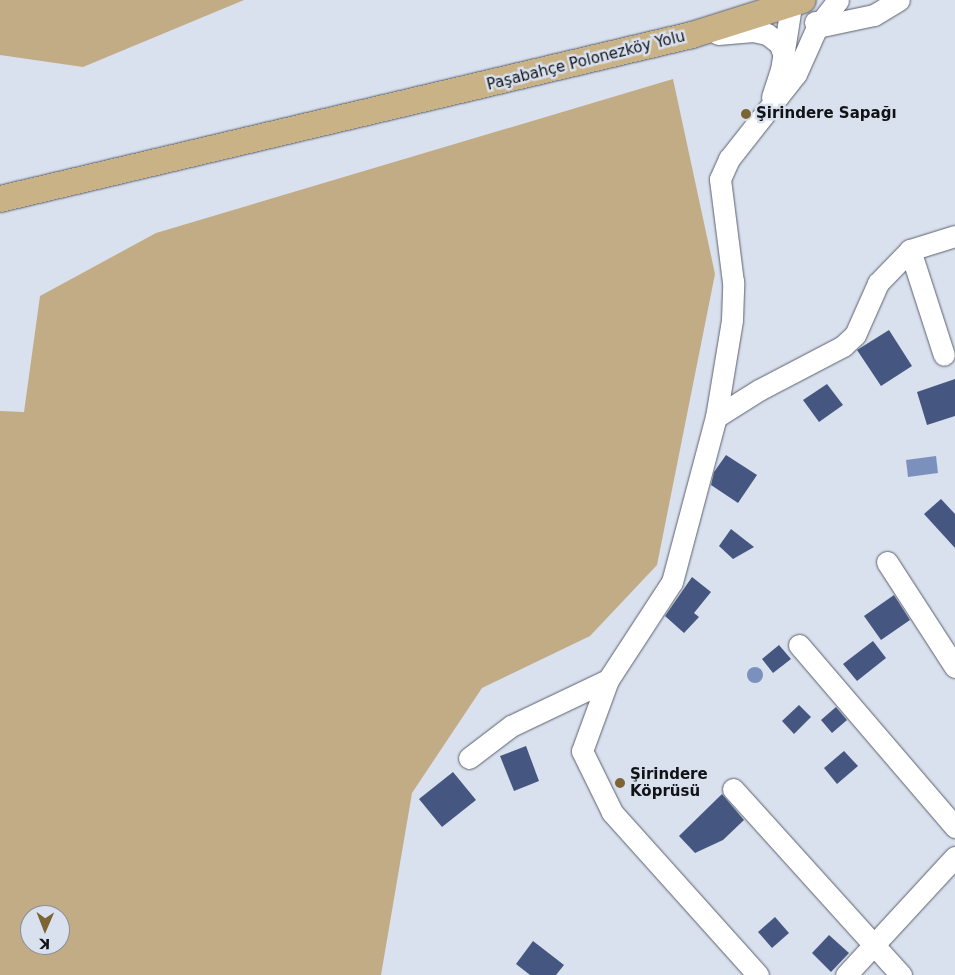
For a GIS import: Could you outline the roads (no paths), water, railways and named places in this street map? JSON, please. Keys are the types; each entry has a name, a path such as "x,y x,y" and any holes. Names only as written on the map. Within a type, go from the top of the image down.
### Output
{"main road":[{"name":"Paşabahçe Polonezköy Yolu","path":"366,113 536,60 690,21 751,0"},
{"name":"Paşabahçe Polonezköy Yolu","path":"0,199 91,180 692,35 798,1"},
{"name":"Paşabahçe Polonezköy Yolu","path":"0,207 91,180"}],"street":[{"path":"758,975 612,812 582,751 608,680 672,582 716,417 732,320 733,282 720,178 729,159 767,114 796,74 817,27 838,0"},
{"path":"817,27 874,15 899,0"},
{"path":"798,1 817,27"},
{"path":"767,114 780,70 782,51 798,1"},
{"path":"692,35 753,31 767,34 780,44 782,51"},
{"path":"716,417 759,390 843,346 855,335 878,283 910,250 955,236"},
{"path":"910,250 944,356"},
{"path":"887,562 955,667"},
{"path":"800,645 955,827"},
{"path":"470,758 510,726 608,680"},
{"path":"733,789 901,975"},
{"path":"846,975 955,857"}],"water":[{"path":"936,456 938,473 908,477 906,460"},
{"path":"755,667 761,669 763,675 761,681 755,683 749,681 747,675 749,669"}],"place":[{"name":"Şirindere Sapağı","path":"746,114"},
{"name":"Şirindere Köprüsü","path":"620,783"}]}
